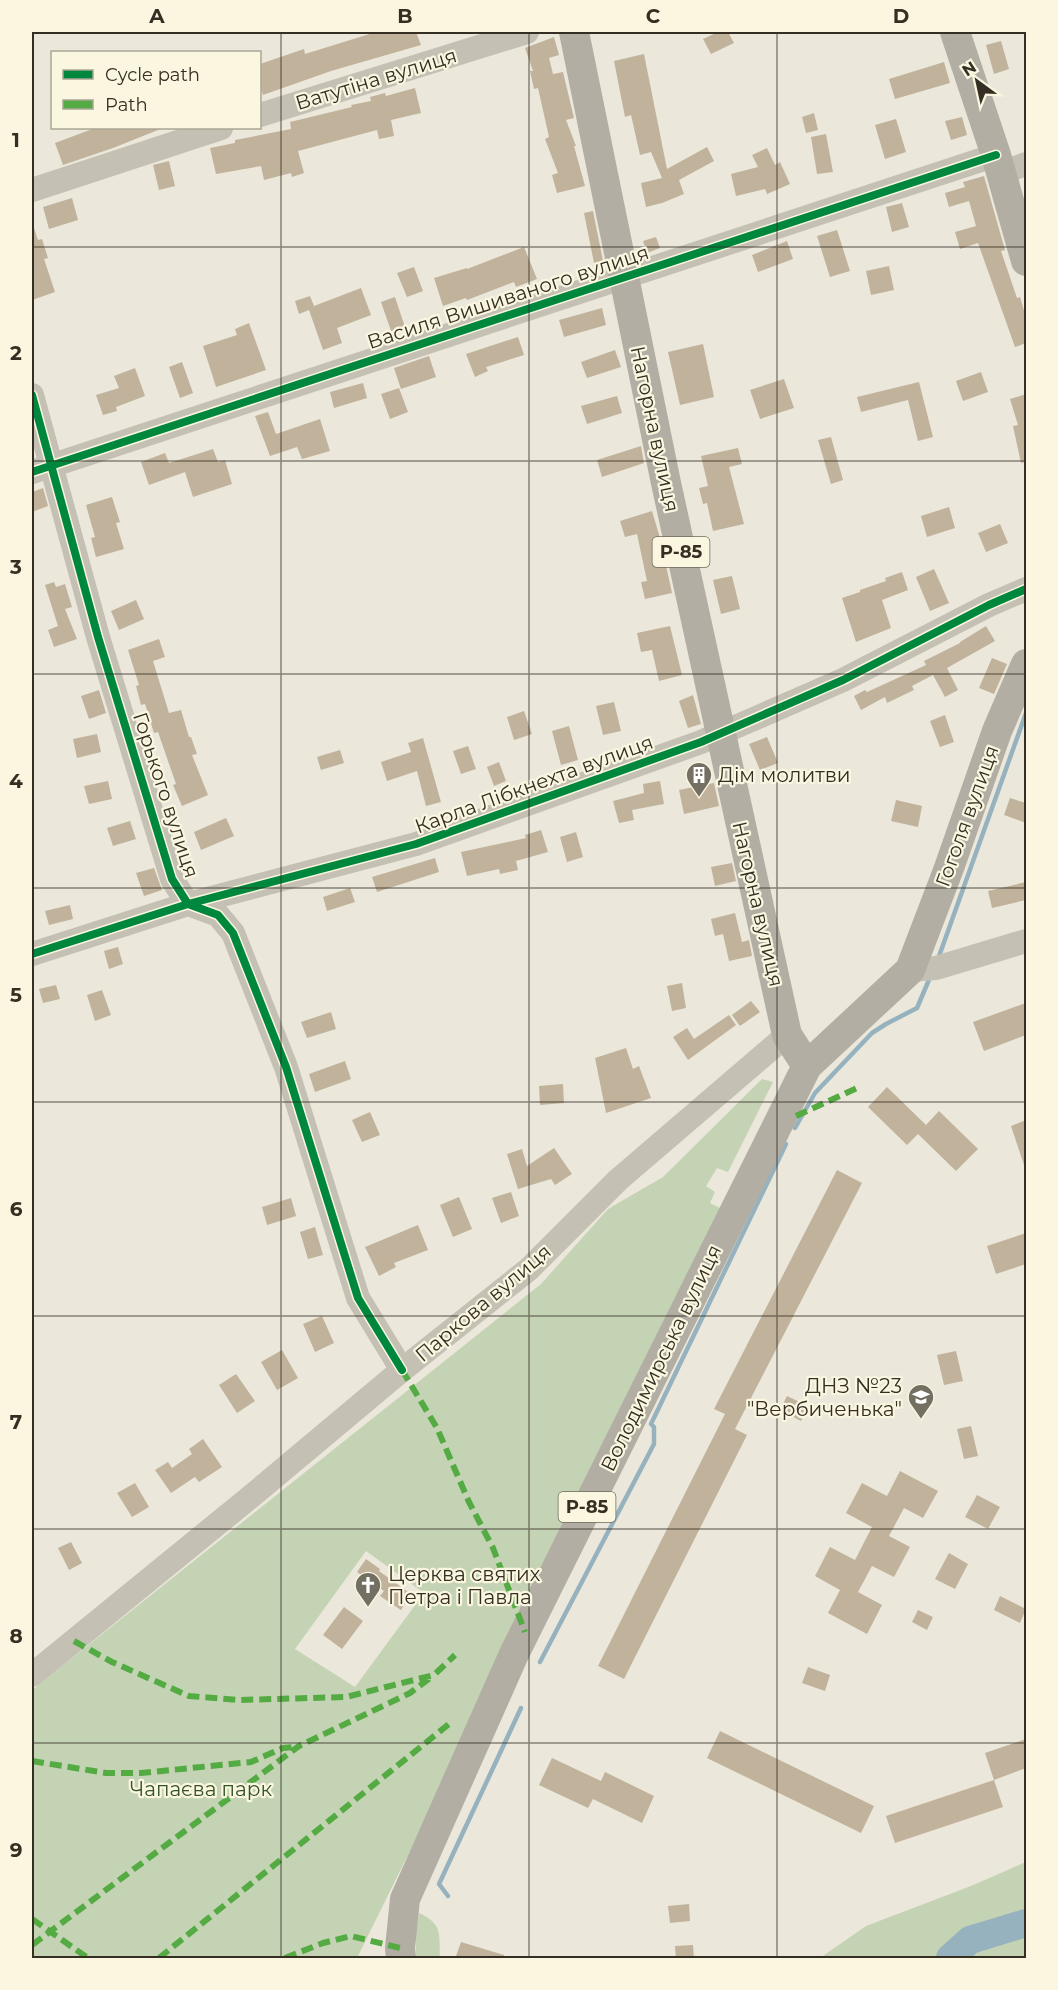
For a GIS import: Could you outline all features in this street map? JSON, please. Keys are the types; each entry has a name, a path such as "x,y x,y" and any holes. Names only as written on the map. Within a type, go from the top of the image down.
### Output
{"main road":[{"name":"Нагорна вулиця","path":"574,32 623,277 787,1035 807,1066"},
{"path":"955,32 1008,164 1026,261"},
{"name":"Гоголя вулиця","path":"910,970 997,731 1026,664"},
{"name":"Володимирська вулиця","path":"401,1959 405,1899 501,1680 807,1066 910,970"}],"street":[{"name":"Ватутіна вулиця","path":"261,115 527,32"},
{"path":"32,190 218,129"},
{"name":"Василя Вишиваного вулиця","path":"42,468 623,277 1008,164"},
{"name":"Горького вулиця","path":"32,395 42,468 98,637 172,879 188,904 218,915 233,933 286,1067 358,1298 402,1370"},
{"name":"Карла Лібкнехта вулиця","path":"32,954 188,904 416,844 701,742 843,680 988,605 1026,589"},
{"path":"910,970 936,968 1026,941"},
{"name":"Паркова вулиця","path":"32,1675 402,1370 529,1269 618,1180 787,1035"}],"green space":[{"name":"Чапаєва парк","path":"762,1079 773,1082 728,1172 717,1168 706,1186 715,1192 710,1203 726,1211 357,1958 32,1958 32,1690 541,1284 608,1209 663,1177","holes":["366,1551 424,1593 355,1687 295,1649"]},
{"path":"1026,1862 1026,1958 820,1958 866,1926 971,1886"},
{"path":"419,1913 436,1926 440,1958 416,1958"}],"building":[{"path":"376,32 416,32 421,45 331,71 263,95 261,64 304,49 305,54"},
{"path":"718,32 728,32 734,43 711,54 703,39"},
{"path":"554,37 559,55 549,58 553,74 563,72 574,118 566,120 576,146 574,146 585,186 557,193 552,175 558,173 545,139 549,137 538,88 534,89 530,71 533,71 525,48"},
{"path":"1001,41 1009,69 994,74 986,45"},
{"path":"644,54 667,169 707,147 714,161 679,180 684,194 646,207 641,183 662,178 651,152 640,155 631,115 625,117 614,61"},
{"path":"944,62 950,83 895,99 889,79"},
{"path":"415,88 421,113 391,120 394,136 379,139 377,130 298,151 304,173 292,177 291,173 264,180 261,166 216,174 210,148 235,143 235,140 291,129 290,122 352,107 351,105 371,101 370,97 385,93 386,96"},
{"path":"814,113 818,130 806,133 802,117"},
{"path":"962,117 967,135 951,140 945,121"},
{"path":"896,119 906,152 885,159 875,125"},
{"path":"92,129 160,129 63,165 55,143"},
{"path":"826,134 833,172 817,174 811,137"},
{"path":"767,148 775,165 780,162 790,184 767,194 765,189 736,196 731,174 758,167 752,155"},
{"path":"169,161 175,186 159,190 153,165"},
{"path":"984,176 1005,250 1001,251 1026,317 1026,343 1015,347 978,243 960,249 955,232 976,226 969,201 949,207 945,193 965,187 963,182"},
{"path":"72,198 78,220 49,229 43,207"},
{"path":"902,203 909,227 892,232 886,207"},
{"path":"593,211 603,261 594,263 584,213"},
{"path":"32,228 38,240 42,239 48,258 44,259 55,292 32,300"},
{"path":"837,230 850,271 830,277 817,236"},
{"path":"656,237 660,248 647,253 643,241"},
{"path":"787,241 793,259 758,272 752,255"},
{"path":"524,247 537,279 516,287 514,282 467,300 466,298 443,306 434,278 467,269"},
{"path":"889,266 894,290 871,295 866,271"},
{"path":"414,267 423,291 407,297 397,273"},
{"path":"361,288 371,315 337,328 342,343 323,350 309,310 299,314 295,301 310,296 314,306"},
{"path":"395,297 405,327 391,331 381,302"},
{"path":"602,308 606,325 564,337 559,320"},
{"path":"249,323 266,370 216,387 203,346 237,335 235,329"},
{"path":"518,337 524,355 486,367 488,371 475,377 466,354"},
{"path":"703,344 714,397 680,405 668,352"},
{"path":"615,350 621,367 587,378 581,362"},
{"path":"429,356 436,377 401,389 394,368"},
{"path":"182,362 193,393 180,398 169,367"},
{"path":"135,368 145,396 116,407 117,411 103,415 96,395 119,388 114,376"},
{"path":"981,372 988,392 963,401 956,381"},
{"path":"784,379 794,408 760,419 750,390"},
{"path":"919,382 933,437 918,441 908,400 861,412 857,397"},
{"path":"363,383 367,398 334,408 330,392"},
{"path":"399,388 408,412 390,419 381,394"},
{"path":"1026,394 1026,462 1021,463 1013,426 1018,425 1010,399"},
{"path":"617,396 622,413 587,424 581,406"},
{"path":"268,412 276,434 320,419 330,451 302,459 297,447 270,456 255,416"},
{"path":"831,437 843,480 831,484 818,440"},
{"path":"641,446 644,463 602,477 597,460"},
{"path":"738,448 742,464 729,467 744,524 713,531 707,503 703,504 699,488 708,486 701,456"},
{"path":"213,449 218,462 225,460 232,484 193,497 185,472 149,485 141,462 165,453 169,463"},
{"path":"43,488 48,506 32,512 32,492"},
{"path":"112,497 120,522 116,523 124,549 96,557 91,538 95,537 86,505"},
{"path":"949,507 955,528 927,537 921,516"},
{"path":"652,511 672,593 645,599 641,582 647,581 637,534 625,537 620,521"},
{"path":"1000,524 1008,543 986,552 978,533"},
{"path":"934,569 949,603 930,611 916,577"},
{"path":"902,572 908,590 882,600 891,628 856,642 842,598 886,581 885,578"},
{"path":"732,576 740,609 721,614 713,580"},
{"path":"54,582 56,587 65,584 72,607 65,609 77,639 54,647 48,630 58,626 45,585"},
{"path":"136,600 144,619 119,630 111,611"},
{"path":"670,626 682,675 659,681 652,650 641,652 637,633"},
{"path":"986,626 995,641 947,668 958,690 945,697 933,675 912,686 914,690 887,703 885,697 861,710 854,696 926,665 924,661 960,643"},
{"path":"159,639 165,657 153,661 169,713 181,710 197,754 192,755 208,795 182,806 173,785 176,784 158,732 154,733 145,704 141,705 136,686 139,685 128,650"},
{"path":"992,658 1007,664 994,694 979,688"},
{"path":"99,690 106,713 89,719 81,696"},
{"path":"693,695 701,724 688,728 679,701"},
{"path":"614,702 621,731 603,735 596,706"},
{"path":"524,711 532,734 514,740 507,717"},
{"path":"945,715 954,742 940,747 930,721"},
{"path":"569,726 578,760 561,765 552,731"},
{"path":"97,734 101,752 77,758 73,739"},
{"path":"767,737 778,763 760,770 749,744"},
{"path":"423,738 441,802 426,806 417,771 387,781 381,762 411,752 408,743"},
{"path":"468,746 476,769 461,774 453,751"},
{"path":"340,750 344,763 321,770 317,757"},
{"path":"499,762 506,781 494,786 487,767"},
{"path":"108,781 112,799 89,804 84,786"},
{"path":"660,781 664,804 632,810 634,820 619,823 613,801 644,793 643,784"},
{"name":"Дім молитви","path":"714,783 719,806 684,814 679,790"},
{"path":"1010,798 1026,803 1026,823 1004,815"},
{"path":"896,800 922,806 918,827 891,821"},
{"path":"226,818 234,836 201,850 194,832"},
{"path":"130,821 136,839 113,846 107,828"},
{"path":"541,830 548,852 516,861 518,870 500,874 499,869 467,876 461,852 526,838 525,835"},
{"path":"576,832 583,857 567,862 560,837"},
{"path":"435,858 439,872 377,892 372,877"},
{"path":"732,863 736,881 715,886 711,867"},
{"path":"154,868 162,890 144,896 136,873"},
{"path":"1026,882 1026,900 992,908 988,891"},
{"path":"350,888 355,902 327,911 323,897"},
{"path":"70,905 73,919 49,925 45,911"},
{"path":"735,913 742,942 749,940 752,956 729,961 723,934 715,936 711,919"},
{"path":"118,947 123,964 109,969 104,951"},
{"path":"682,983 686,1008 672,1011 667,986"},
{"path":"56,985 60,999 43,1003 39,989"},
{"path":"102,990 111,1015 95,1021 87,995"},
{"path":"751,1001 760,1012 740,1026 732,1015"},
{"path":"1026,1003 1026,1035 984,1051 973,1022"},
{"path":"331,1012 336,1029 307,1038 301,1022"},
{"path":"729,1015 736,1025 688,1060 673,1037 687,1028 694,1039"},
{"path":"626,1048 633,1069 639,1066 651,1098 606,1113 595,1058"},
{"path":"345,1061 351,1079 315,1092 309,1074"},
{"path":"563,1084 564,1103 540,1105 539,1086"},
{"path":"887,1087 926,1125 939,1111 978,1149 956,1171 918,1134 907,1145 868,1107"},
{"path":"370,1112 380,1135 362,1142 352,1120"},
{"path":"1026,1120 1026,1164 1024,1165 1011,1126"},
{"path":"554,1148 572,1174 555,1185 551,1179 518,1189 507,1154 522,1149 527,1166"},
{"path":"837,1170 862,1183 735,1429 747,1435 624,1679 598,1666 725,1414 714,1409"},
{"path":"511,1192 519,1216 501,1223 492,1198"},
{"path":"459,1197 472,1229 453,1237 440,1205"},
{"path":"291,1198 296,1216 267,1225 262,1207"},
{"path":"418,1225 428,1250 394,1263 396,1267 379,1276 365,1247"},
{"path":"315,1227 323,1255 308,1259 300,1232"},
{"path":"1026,1233 1026,1264 996,1274 987,1246"},
{"path":"322,1316 334,1343 315,1352 303,1324"},
{"path":"282,1350 298,1378 277,1390 261,1362"},
{"path":"956,1351 963,1381 944,1385 937,1355"},
{"path":"236,1374 255,1401 237,1413 219,1385"},
{"path":"787,1396 808,1406 801,1421 780,1410"},
{"path":"971,1426 978,1456 964,1459 957,1429"},
{"path":"203,1439 222,1467 199,1482 195,1477 171,1493 155,1470 168,1462 172,1468 192,1454 189,1449"},
{"path":"900,1471 938,1491 923,1518 904,1508 889,1536 910,1547 894,1577 872,1566 858,1592 882,1605 867,1634 828,1613 840,1590 815,1576 830,1547 855,1560 872,1527 846,1513 862,1483 887,1496"},
{"path":"135,1483 149,1507 132,1517 117,1493"},
{"path":"977,1495 1000,1507 988,1529 965,1517"},
{"path":"71,1542 82,1563 69,1570 58,1548"},
{"path":"949,1553 968,1564 955,1589 935,1579"},
{"path":"366,1559 411,1594 401,1610 380,1596 384,1591 357,1572"},
{"path":"1000,1596 1026,1609 1020,1623 994,1610"},
{"path":"344,1607 363,1621 342,1649 323,1635"},
{"path":"918,1610 933,1617 927,1630 912,1622"},
{"path":"808,1667 830,1675 825,1691 802,1683"},
{"path":"720,1731 874,1806 861,1833 707,1758"},
{"path":"1026,1739 1026,1768 994,1780 985,1753"},
{"path":"552,1758 601,1781 605,1772 654,1796 642,1823 593,1799 588,1808 539,1785"},
{"path":"994,1780 1003,1807 895,1843 886,1816"},
{"path":"689,1904 690,1921 670,1923 668,1906"},
{"path":"461,1942 504,1955 504,1959 455,1959"},
{"path":"693,1945 694,1959 676,1959 675,1946"}],"waterway":[{"path":"938,959 1026,713"},
{"path":"795,1128 815,1093 872,1033 917,1008 931,975"},
{"path":"540,1662 654,1444 654,1427 651,1424 786,1144"},
{"path":"448,1896 439,1884 521,1708"},
{"path":"950,1958 970,1940 1026,1923"}],"marked path":[{"path":"796,1116 857,1088"},
{"path":"402,1370 437,1428 469,1502 493,1548 525,1632"},
{"path":"74,1641 112,1662 189,1696 237,1700 346,1697 434,1675 455,1655"},
{"path":"32,1945 299,1746 410,1693 434,1675"},
{"path":"159,1958 449,1724"},
{"path":"32,1761 106,1773 141,1773 251,1762 283,1748 293,1747"},
{"path":"32,1919 88,1958"},
{"path":"285,1958 323,1943 351,1936 400,1948"}],"cycle path":[{"path":"32,472 996,155"},
{"path":"32,395 98,637 172,879 188,904 218,915 233,933 286,1067 358,1298 402,1370"},
{"path":"32,954 188,904 416,844 701,742 843,680 989,605 1026,589"}],"place":[{"name":"Дім молитви","path":"699,798"},
{"name":"ДНЗ №23 \"Вербиченька\"","path":"921,1420"},
{"name":"Церква святих Петра і Павла","path":"368,1608"}]}
